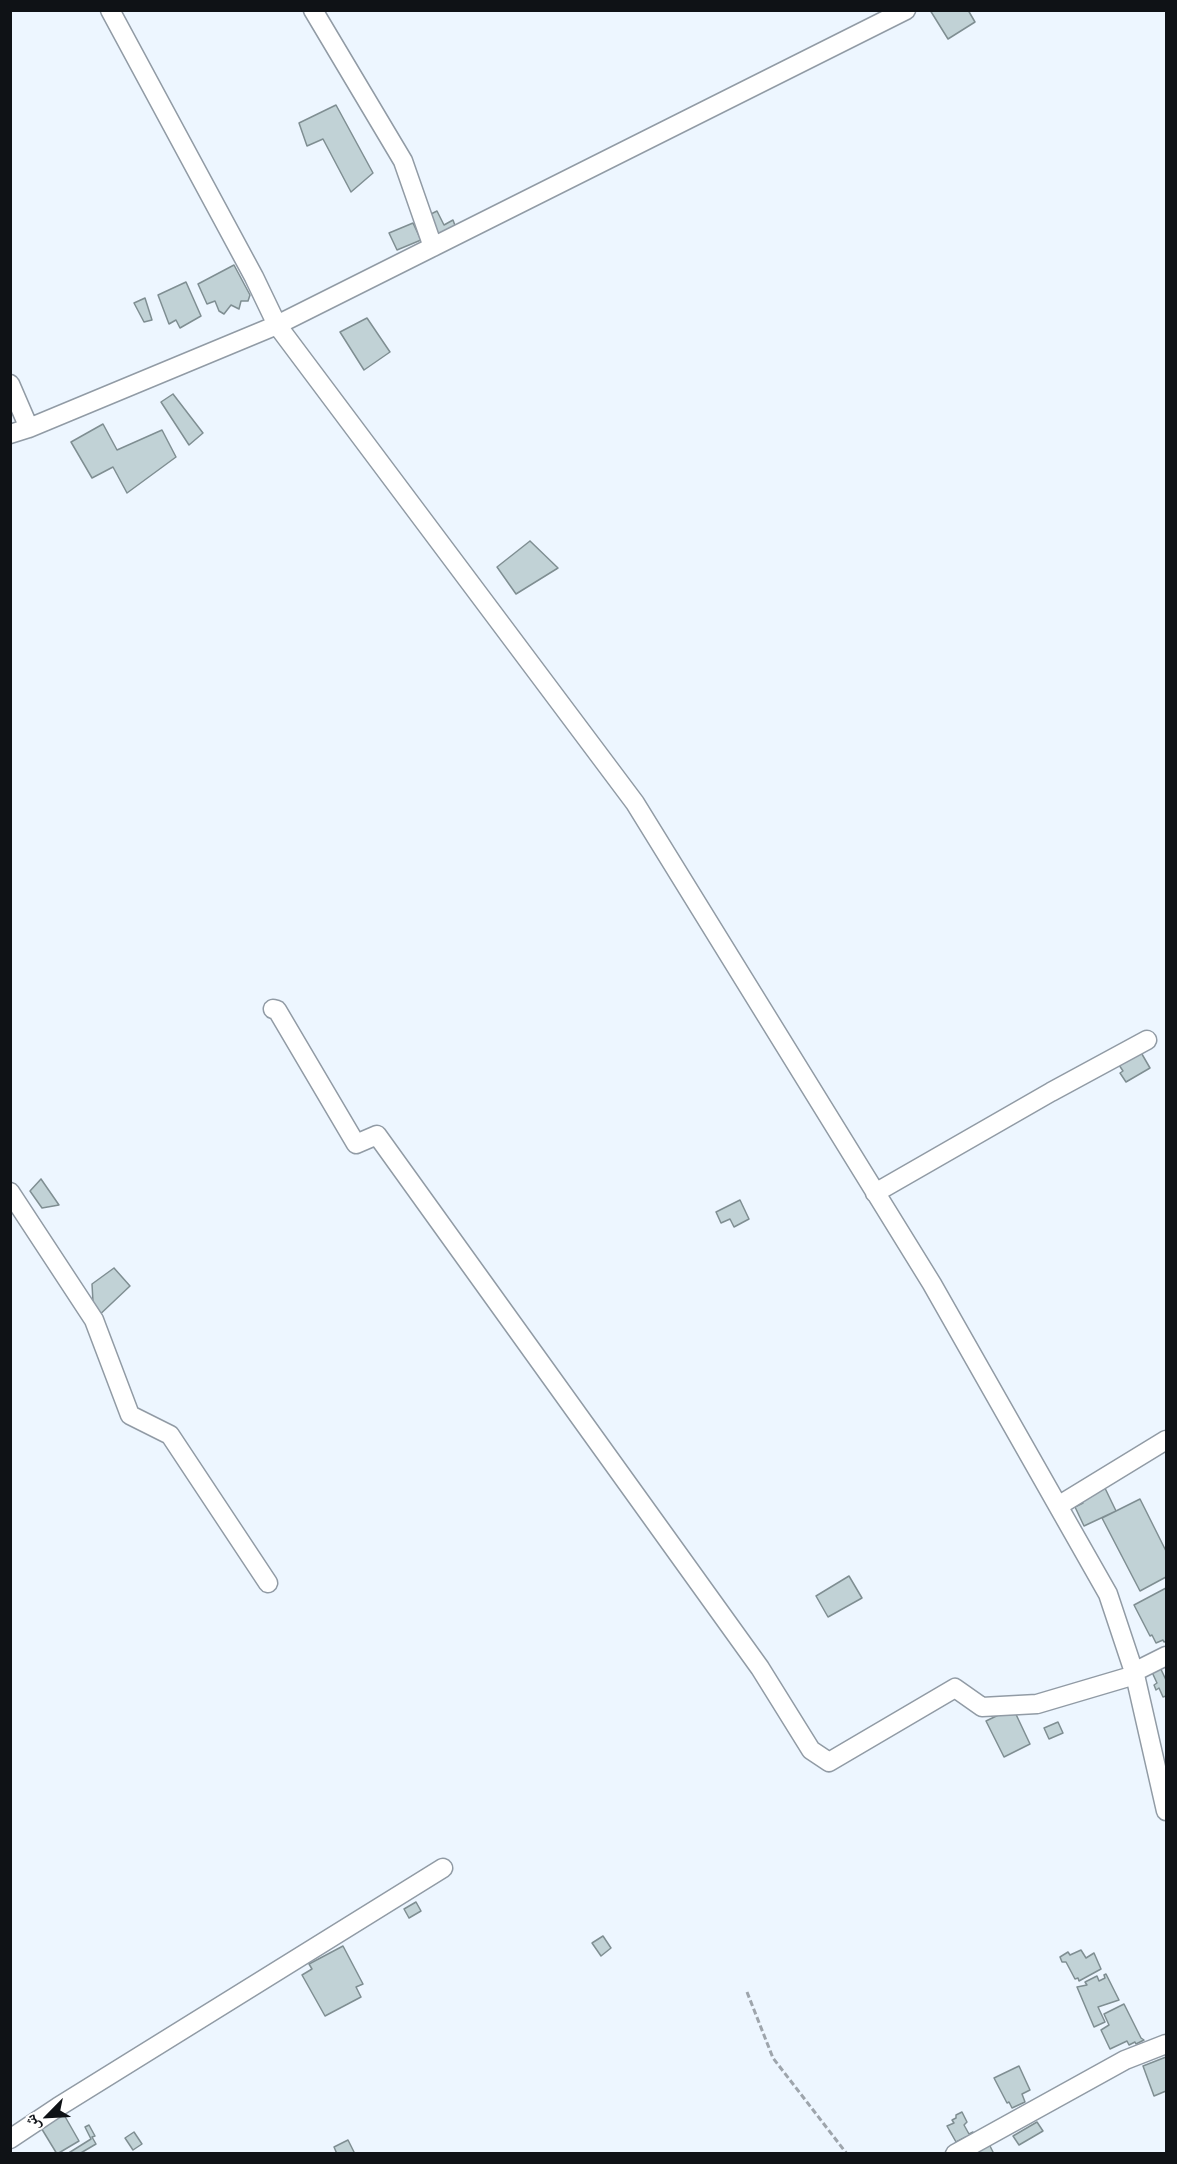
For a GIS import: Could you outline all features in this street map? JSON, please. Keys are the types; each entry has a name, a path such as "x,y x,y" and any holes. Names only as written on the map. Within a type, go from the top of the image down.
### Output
{"street":[{"path":"110,10 254,277 277,325 635,803 932,1284 1108,1594 1134,1674 1167,1810"},
{"path":"313,10 403,161 433,247"},
{"path":"10,434 277,325 906,10"},
{"path":"10,384 29,428"},
{"path":"273,1009 277,1010 356,1144 377,1135 760,1668 811,1750 829,1762 955,1688 982,1707 1037,1704 1134,1674 1167,1656"},
{"path":"875,1193 1147,1040"},
{"path":"10,1192 94,1320 130,1415 170,1435 267,1583"},
{"path":"1058,1506 1167,1440"},
{"path":"10,2139 443,1868"},
{"path":"955,2154 1125,2060 1167,2044"}],"path":[{"path":"747,1992 773,2058 847,2154"}],"building":[{"path":"930,10 968,10 975,22 948,39"},
{"path":"336,105 373,173 351,192 323,139 307,146 299,123"},
{"path":"437,211 444,225 453,220 457,231 438,240 427,216"},
{"path":"413,223 421,240 397,250 389,233"},
{"path":"234,265 250,295 248,301 241,301 239,309 231,305 224,314 219,311 215,301 207,304 198,284"},
{"path":"186,282 201,316 180,328 176,320 169,324 158,295"},
{"path":"145,298 152,320 144,322 134,303"},
{"path":"367,318 390,352 364,370 340,332"},
{"path":"173,394 203,433 189,445 161,402"},
{"path":"103,424 117,450 162,430 176,457 127,493 113,467 92,478 71,442"},
{"path":"530,541 558,568 516,594 497,567"},
{"path":"1139,1049 1150,1068 1126,1082 1117,1062"},
{"path":"41,1179 59,1205 42,1208 30,1191"},
{"path":"740,1200 749,1219 734,1227 730,1219 721,1223 716,1212"},
{"path":"114,1268 130,1286 94,1320 92,1284"},
{"path":"1103,1484 1116,1511 1084,1526 1075,1507 1083,1503 1079,1496"},
{"path":"1140,1499 1166,1551 1166,1577 1140,1591 1102,1518"},
{"path":"849,1576 862,1598 828,1617 816,1596"},
{"path":"1166,1588 1166,1641 1156,1643 1134,1605"},
{"path":"1158,1663 1166,1680 1166,1696 1163,1697 1159,1688 1156,1690 1154,1685 1157,1683 1151,1670"},
{"path":"1013,1708 1030,1744 1004,1757 986,1721"},
{"path":"1058,1722 1063,1733 1049,1739 1044,1728"},
{"path":"416,1902 421,1911 409,1918 404,1909"},
{"path":"603,1936 611,1948 601,1956 592,1943"},
{"path":"343,1946 363,1984 356,1987 361,1997 325,2016 302,1975 312,1969 309,1964"},
{"path":"1081,1950 1086,1958 1094,1953 1101,1969 1079,1981 1078,1978 1075,1979 1066,1962 1062,1962 1060,1957 1068,1952 1070,1955"},
{"path":"1106,1974 1119,2000 1098,2007 1105,2022 1094,2027 1077,1987 1087,1985 1085,1982 1097,1976 1099,1981 1105,1978"},
{"path":"1124,2004 1144,2040 1129,2045 1127,2041 1110,2049 1101,2030 1109,2025 1104,2014"},
{"path":"1166,2057 1166,2091 1154,2096 1143,2066"},
{"path":"1019,2066 1030,2090 1022,2094 1025,2102 1012,2108 994,2078"},
{"path":"962,2112 967,2122 964,2125 969,2134 973,2132 975,2136 956,2142 947,2126 954,2123 952,2120"},
{"path":"63,2113 79,2141 57,2154 40,2126"},
{"path":"1037,2122 1043,2131 1019,2145 1013,2136"},
{"path":"89,2125 95,2136 92,2137 96,2144 79,2154 67,2154 91,2139 85,2127"},
{"path":"134,2132 142,2144 133,2150 125,2138"},
{"path":"348,2140 355,2154 337,2154 334,2147"},
{"path":"989,2144 994,2154 972,2154"}]}
